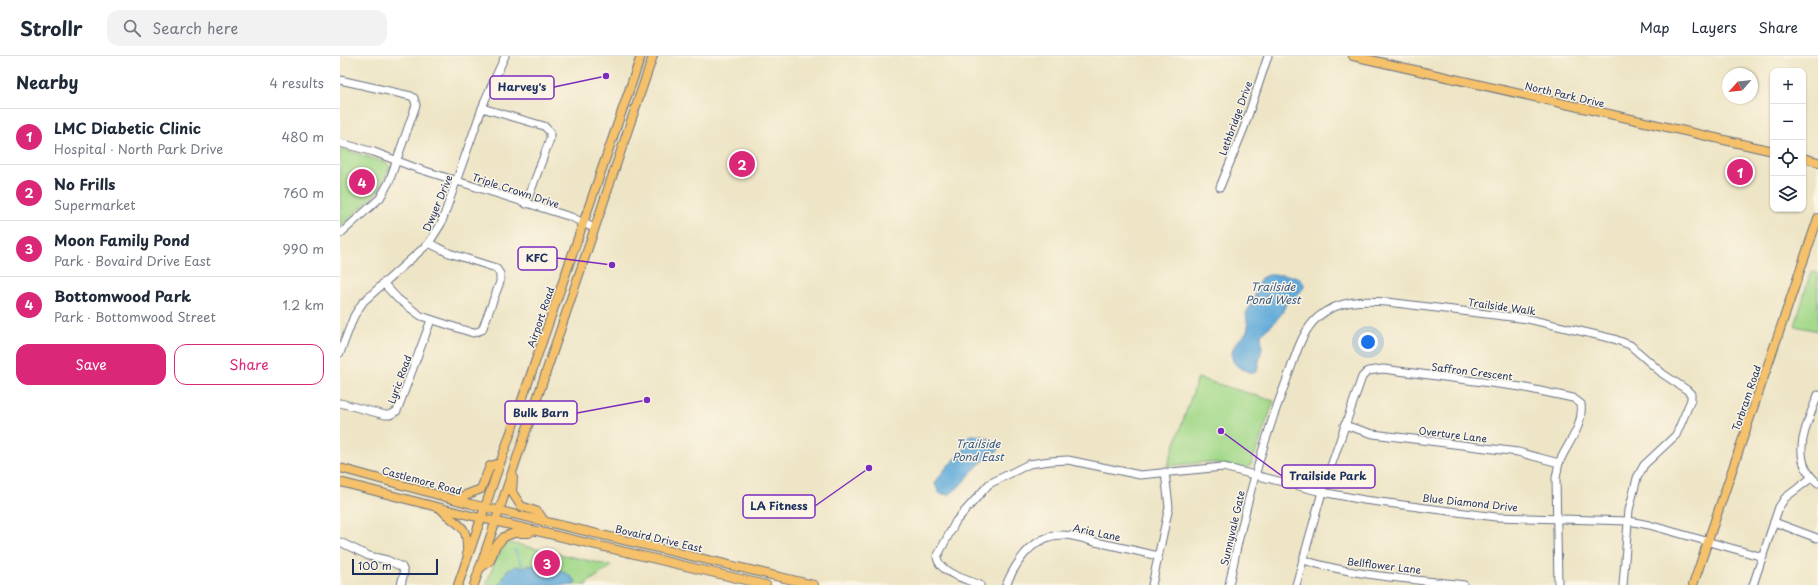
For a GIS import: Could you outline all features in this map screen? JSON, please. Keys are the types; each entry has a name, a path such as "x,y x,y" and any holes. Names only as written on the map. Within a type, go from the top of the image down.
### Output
{"main road":[{"name":"Airport Road","path":"458,585 641,56"},
{"path":"474,585 653,56"},
{"name":"North Park Drive","path":"1353,56 1770,150"},
{"path":"1806,159 1818,162"},
{"name":"Torbram Road","path":"1693,585 1818,218"},
{"path":"453,500 481,489 490,466 500,463"},
{"name":"Castlemore Road","path":"340,468 453,500 499,511"},
{"path":"513,470 512,492 516,500 521,506 538,512 545,522"},
{"path":"340,482 495,522 766,585"},
{"path":"440,508 448,518 458,522 466,532 467,560"},
{"name":"Bovaird Drive East","path":"499,511 814,585"},
{"path":"479,569 490,561 499,542 509,534 543,533"}],"street":[{"name":"Dwyer Drive","path":"340,353 358,308 368,296 429,243 441,224 482,108 505,56"},
{"name":"Lethbridge Drive","path":"1220,187 1244,128 1268,56"},
{"path":"340,80 406,94 414,98 415,108 396,161 380,198 340,234"},
{"path":"482,108 544,126 550,132 550,139 526,204"},
{"name":"Triple Crown Drive","path":"340,143 374,152 457,182 584,223 594,228"},
{"path":"383,283 408,308 431,320 471,333 480,332 484,327 501,277 496,268 449,253 429,243"},
{"name":"Trailside Walk","path":"1255,475 1263,445 1305,332 1318,317 1332,308 1345,303 1364,301 1528,319 1614,339 1630,345 1663,374 1691,394 1688,409 1676,435 1644,465 1637,478 1629,510 1629,521"},
{"name":"Lyric Road","path":"340,403 385,415 390,415 397,411 431,320"},
{"name":"Saffron Crescent","path":"1296,585 1322,492 1344,425 1362,377 1370,370 1383,369 1521,387 1573,398 1581,404 1582,413 1578,426 1560,463 1556,478 1558,585"},
{"path":"1818,395 1802,438 1801,448 1802,459 1811,478 1818,483"},
{"name":"Overture Lane","path":"1344,425 1373,434 1518,452 1560,463"},
{"name":"Blue Diamond Drive","path":"980,585 944,569 938,564 937,557 956,521 989,484 1029,464 1068,460 1140,475 1223,467 1322,492 1364,500 1496,517 1629,521 1649,525 1763,557"},
{"path":"1152,585 1168,507 1165,472"},
{"name":"Sunnyvale Gate","path":"1229,585 1240,530 1255,475"},
{"path":"1752,585 1774,522 1785,498 1811,478"},
{"path":"1623,585 1629,521"},
{"path":"1774,522 1817,538"},
{"name":"Aria Lane","path":"1006,585 1019,561 1036,543 1048,538 1062,535 1158,556"},
{"path":"340,542 369,556 387,560 402,567 404,572 401,585"},
{"name":"Bellflower Lane","path":"1303,560 1335,569 1464,585"}],"green space":[{"path":"340,148 387,163 390,167 378,192 340,227"},
{"path":"1811,271 1818,273 1818,331 1795,326"},
{"path":"1198,378 1274,401 1251,465 1246,468 1208,462 1167,466"},
{"path":"506,543 612,566 588,582 587,585 486,585 495,561"}],"water":[{"name":"Trailside Pond West","path":"1269,275 1296,277 1303,282 1304,287 1297,296 1286,304 1282,313 1274,323 1261,334 1262,348 1257,371 1253,373 1240,368 1235,364 1232,355 1235,345 1246,334 1248,328 1246,313 1254,299 1257,286 1261,278"},
{"name":"Trailside Pond East","path":"971,435 987,438 994,441 1000,447 952,492 948,495 939,493 935,484 947,466 964,452 964,439"},
{"path":"528,565 563,571 576,581 573,585 500,585 507,570 516,566 523,568"}],"waterway":[{"path":"514,549 524,569"}],"place":[{"name":"Harvey's","path":"606,76"},
{"name":"No Frills","path":"742,164"},
{"name":"LMC Diabetic Clinic","path":"1740,172"},
{"name":"Bottomwood Park","path":"362,182"},
{"name":"KFC","path":"612,265"},
{"name":"Bulk Barn","path":"647,400"},
{"name":"Trailside Park","path":"1221,431"},
{"name":"LA Fitness","path":"869,468"},
{"name":"Moon Family Pond","path":"547,563"}]}
